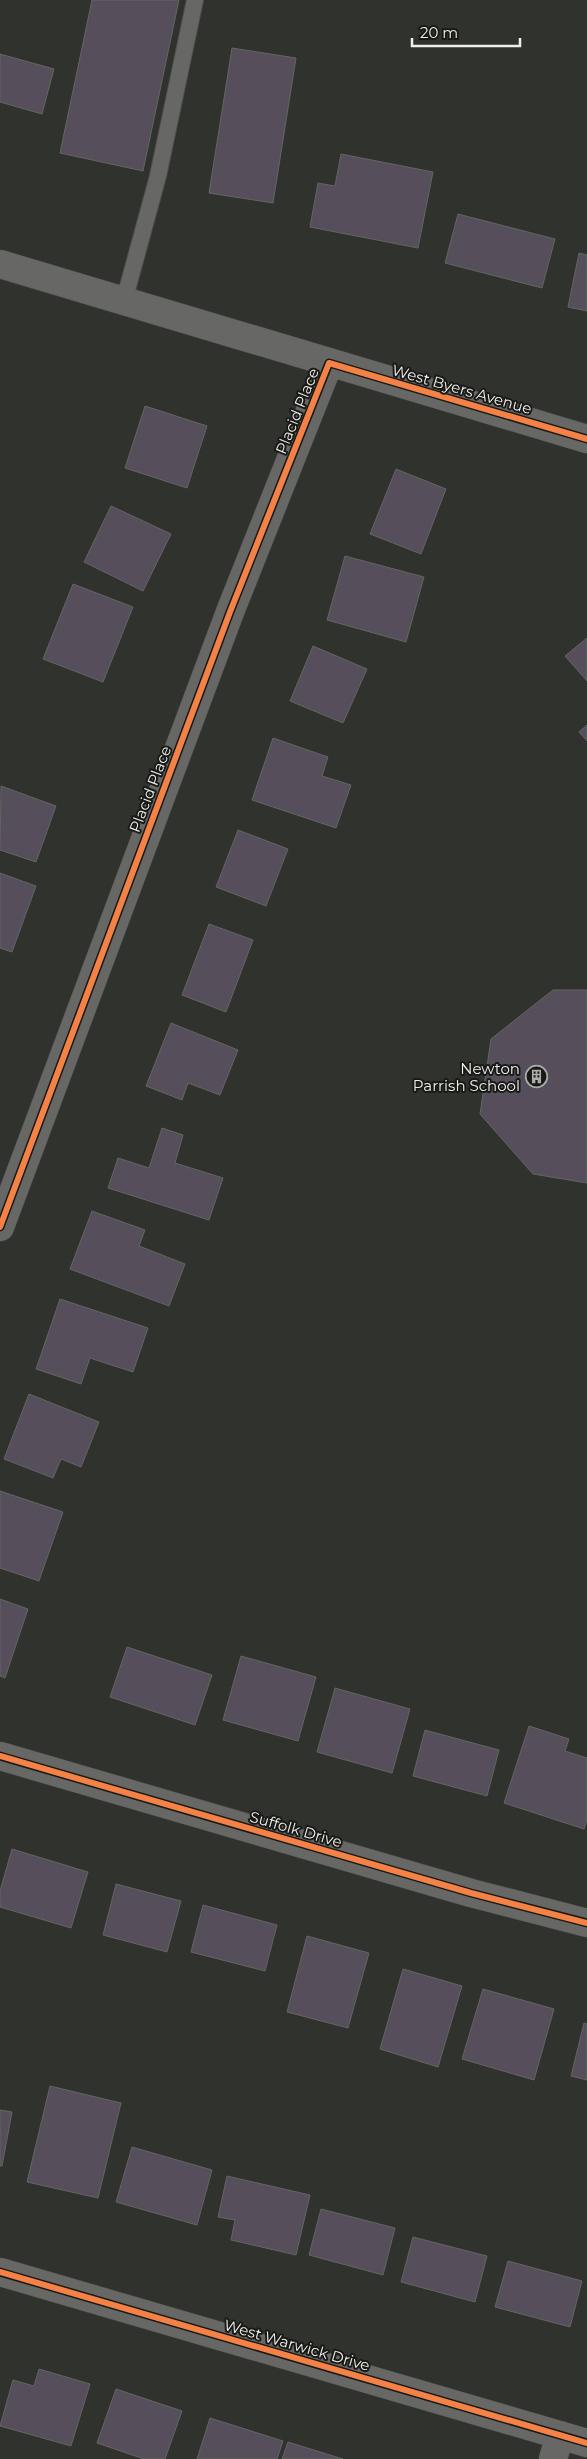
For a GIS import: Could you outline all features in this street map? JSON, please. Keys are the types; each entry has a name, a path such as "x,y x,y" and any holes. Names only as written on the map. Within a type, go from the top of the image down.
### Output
{"street":[{"name":"West Byers Avenue","path":"0,264 587,439"},
{"name":"Placid Place","path":"0,1226 230,612 329,363"},
{"name":"Suffolk Drive","path":"0,1756 471,1893 587,1922"},
{"name":"West Warwick Drive","path":"0,2272 557,2447 587,2443"}],"lane":[{"path":"124,301 158,176 194,0"}],"building":[{"path":"92,0 179,0 143,171 60,153"},
{"path":"232,48 296,58 273,203 209,193"},
{"path":"0,54 54,69 42,114 0,102"},
{"path":"341,154 433,172 418,248 310,227 318,183 335,186"},
{"path":"458,214 555,239 542,288 445,263"},
{"path":"579,253 587,255 587,311 568,307"},
{"path":"145,406 207,426 187,488 125,468"},
{"path":"396,469 446,489 421,554 370,534"},
{"path":"111,506 171,534 143,591 84,562"},
{"path":"345,556 424,577 406,642 327,620"},
{"path":"73,584 133,607 103,682 43,659"},
{"path":"587,638 587,681 565,656"},
{"path":"313,646 367,669 343,723 290,701"},
{"path":"587,725 587,741 579,732"},
{"path":"273,738 328,757 322,776 351,785 336,828 252,800"},
{"path":"1,786 56,806 36,862 0,850"},
{"path":"238,830 288,849 266,906 216,887"},
{"path":"0,873 36,886 12,952 0,948"},
{"path":"209,924 253,940 226,1012 182,995"},
{"name":"Newton Parrish School","path":"553,990 587,990 587,1183 533,1174 480,1114 491,1039"},
{"path":"171,1023 238,1050 220,1095 188,1083 182,1100 146,1086"},
{"path":"162,1128 183,1135 175,1163 223,1178 209,1220 108,1188 118,1158 149,1168"},
{"path":"92,1211 145,1230 139,1246 185,1264 169,1306 70,1269"},
{"path":"60,1299 148,1328 133,1372 90,1358 81,1384 36,1369"},
{"path":"29,1394 99,1422 81,1467 61,1459 53,1478 4,1459"},
{"path":"0,1491 63,1512 39,1581 0,1568"},
{"path":"0,1599 28,1609 5,1678 0,1676"},
{"path":"127,1647 212,1675 195,1725 110,1697"},
{"path":"241,1656 316,1677 298,1741 223,1720"},
{"path":"335,1688 410,1709 392,1773 317,1752"},
{"path":"529,1726 569,1739 565,1751 587,1758 587,1820 584,1829 504,1803"},
{"path":"425,1730 499,1750 487,1796 413,1776"},
{"path":"12,1849 88,1872 71,1928 0,1907 0,1891"},
{"path":"116,1884 181,1901 167,1952 103,1935"},
{"path":"203,1905 277,1925 265,1971 191,1952"},
{"path":"307,1936 369,1953 348,2028 287,2012"},
{"path":"403,1969 462,1986 438,2067 380,2049"},
{"path":"483,1989 554,2009 534,2080 462,2059"},
{"path":"584,2023 587,2024 587,2080 571,2076"},
{"path":"50,2086 121,2103 98,2198 27,2182"},
{"path":"0,2110 12,2112 2,2166 0,2166"},
{"path":"132,2147 212,2170 197,2225 116,2202"},
{"path":"227,2176 310,2195 296,2255 231,2240 235,2220 218,2217"},
{"path":"321,2209 395,2228 383,2275 309,2255"},
{"path":"413,2237 487,2256 475,2302 401,2282"},
{"path":"508,2261 582,2281 570,2327 495,2307"},
{"path":"39,2369 90,2384 71,2446 0,2426 13,2380 34,2386"},
{"path":"116,2389 182,2411 165,2459 144,2459 97,2443"},
{"path":"210,2418 283,2441 277,2459 197,2459"},
{"path":"288,2442 343,2459 282,2459"}],"cycle path":[{"path":"0,1227 230,612 329,363 587,439"},
{"path":"0,1756 471,1893 587,1923"},
{"path":"0,2272 587,2443"}],"place":[{"name":"Newton Parrish School","path":"536,1077"}]}
